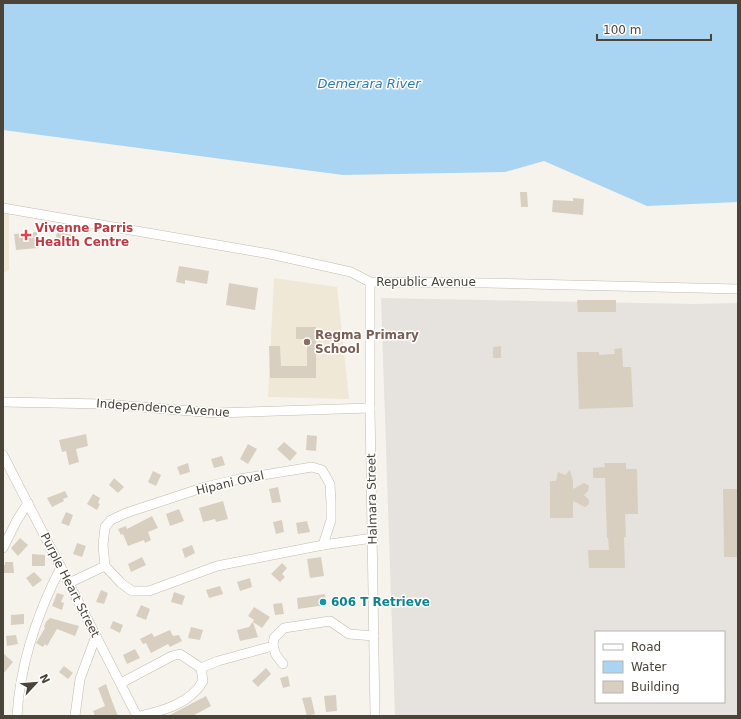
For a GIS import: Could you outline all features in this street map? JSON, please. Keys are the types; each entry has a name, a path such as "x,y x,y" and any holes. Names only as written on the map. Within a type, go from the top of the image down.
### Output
{"street":[{"name":"Republic Avenue","path":"3,208 270,254 351,272 370,282 487,283 738,289"},
{"name":"Halmara Street","path":"370,282 370,408 375,716"},
{"name":"Independence Avenue","path":"3,402 103,404 216,413 370,408"},
{"name":"Purple Heart Street","path":"3,455 139,716"},
{"name":"Hipani Oval","path":"105,566 103,545 105,527 110,520 126,513 205,487 239,479 312,467 322,470 330,484 331,520 323,545"},
{"path":"3,548 16,520 28,503"},
{"path":"69,583 105,566 121,583 132,591 149,591 217,566 323,545 373,538"},
{"path":"17,716 28,647 48,593 61,567"},
{"path":"283,664 276,655 273,646 274,638 284,628 330,621 349,634 374,636"},
{"path":"75,716 80,679 96,636"},
{"path":"201,668 218,661 273,646"},
{"path":"121,683 172,656 180,654 201,668 204,682 198,690 181,702 139,716"}],"shaded area":[{"path":"3,212 9,213 9,270 3,273"},
{"name":"Regma Primary School","path":"274,278 337,287 349,399 268,397"},
{"path":"381,298 694,304 738,303 738,716 395,716"}],"water":[{"name":"Demerara River","path":"3,3 738,3 738,202 647,206 544,161 505,172 343,175 3,130"}],"building":[{"path":"520,192 527,192 528,207 521,207"},
{"path":"573,198 584,199 583,215 552,212 553,200 573,201"},
{"path":"37,232 38,248 16,250 14,234"},
{"path":"57,232 73,235 71,245 55,242"},
{"path":"179,266 209,271 207,284 185,280 185,284 176,282"},
{"path":"229,283 258,288 255,310 226,305"},
{"path":"577,300 616,300 616,312 578,312"},
{"path":"296,327 316,327 316,378 270,378 269,346 280,346 281,366 307,366 307,339 296,339"},
{"path":"501,346 501,358 493,358 493,347"},
{"path":"622,348 623,367 631,367 633,407 579,409 577,352 599,352 599,355 615,354 614,349"},
{"path":"86,434 88,446 76,449 79,462 69,465 66,451 62,452 59,440"},
{"path":"307,435 317,436 316,451 306,450"},
{"path":"284,442 297,453 290,461 277,449"},
{"path":"248,444 257,449 248,464 240,459"},
{"path":"222,456 225,465 214,468 211,459"},
{"path":"188,463 190,472 180,475 177,467"},
{"path":"604,463 626,463 626,469 637,469 638,514 625,514 625,568 589,568 588,550 609,550 607,538 605,478 593,478 593,468 605,467"},
{"path":"570,470 573,481 573,489 584,483 589,486 588,491 584,495 589,500 589,504 585,507 573,501 573,518 550,518 550,481 556,481 558,472 565,475"},
{"path":"153,471 161,475 156,486 148,482"},
{"path":"114,478 124,487 118,493 109,485"},
{"path":"278,487 281,502 272,503 269,489"},
{"path":"723,489 738,489 738,557 724,557"},
{"path":"65,491 68,497 63,499 64,501 52,507 47,498"},
{"path":"93,494 100,498 98,503 100,504 97,510 87,504"},
{"path":"223,501 228,519 216,522 215,519 203,522 199,508"},
{"path":"179,509 184,521 170,526 166,514"},
{"path":"66,512 73,515 69,526 61,523"},
{"path":"152,516 158,528 148,532 151,540 145,543 144,540 128,546 123,534 121,535 118,529 126,526 127,529"},
{"path":"282,520 284,532 276,534 273,522"},
{"path":"307,521 310,532 298,534 296,523"},
{"path":"20,538 28,545 18,556 11,548"},
{"path":"77,543 86,546 82,557 73,554"},
{"path":"192,545 195,553 185,558 182,549"},
{"path":"32,554 45,555 45,566 32,566"},
{"path":"142,557 146,565 131,572 128,564"},
{"path":"321,557 324,576 310,578 307,559"},
{"path":"5,562 13,562 14,573 3,573 3,565 5,565"},
{"path":"282,563 287,568 282,574 285,577 280,582 271,574"},
{"path":"34,572 42,580 33,587 26,578"},
{"path":"250,578 252,587 240,591 237,582"},
{"path":"220,586 223,594 209,598 206,590"},
{"path":"101,590 108,593 104,604 96,602"},
{"path":"174,592 185,596 182,605 171,602"},
{"path":"57,593 64,595 61,602 64,603 62,610 52,606"},
{"path":"325,594 326,605 298,609 297,598"},
{"path":"282,603 284,614 275,615 273,604"},
{"path":"141,605 150,609 146,620 136,616"},
{"path":"254,607 270,617 262,628 253,622 258,637 240,641 237,630 249,627 254,620 248,616"},
{"path":"24,614 24,624 11,625 11,615"},
{"path":"50,618 79,626 75,636 57,629 47,646 45,644 43,647 36,643 45,628 46,622"},
{"path":"113,621 123,625 120,633 110,628"},
{"path":"191,627 203,630 200,640 188,638"},
{"path":"170,630 173,636 179,635 182,641 170,647 168,644 151,653 146,643 143,644 140,639 152,633 154,637"},
{"path":"16,635 18,644 7,646 6,636"},
{"path":"135,649 140,658 127,664 123,655"},
{"path":"3,653 13,662 3,674"},
{"path":"64,666 73,673 68,679 59,672"},
{"path":"266,668 271,674 258,687 252,681"},
{"path":"288,676 290,686 283,688 280,678"},
{"path":"106,684 118,716 95,716 93,711 105,706 98,688"},
{"path":"336,695 337,711 326,712 324,696"},
{"path":"206,696 211,706 200,712 192,716 168,716"},
{"path":"311,697 315,714 307,716 302,698"}],"place":[{"name":"Vivenne Parris Health Centre","path":"26,235"},
{"name":"Regma Primary School","path":"307,342"},
{"name":"606 T Retrieve","path":"323,602"}]}
